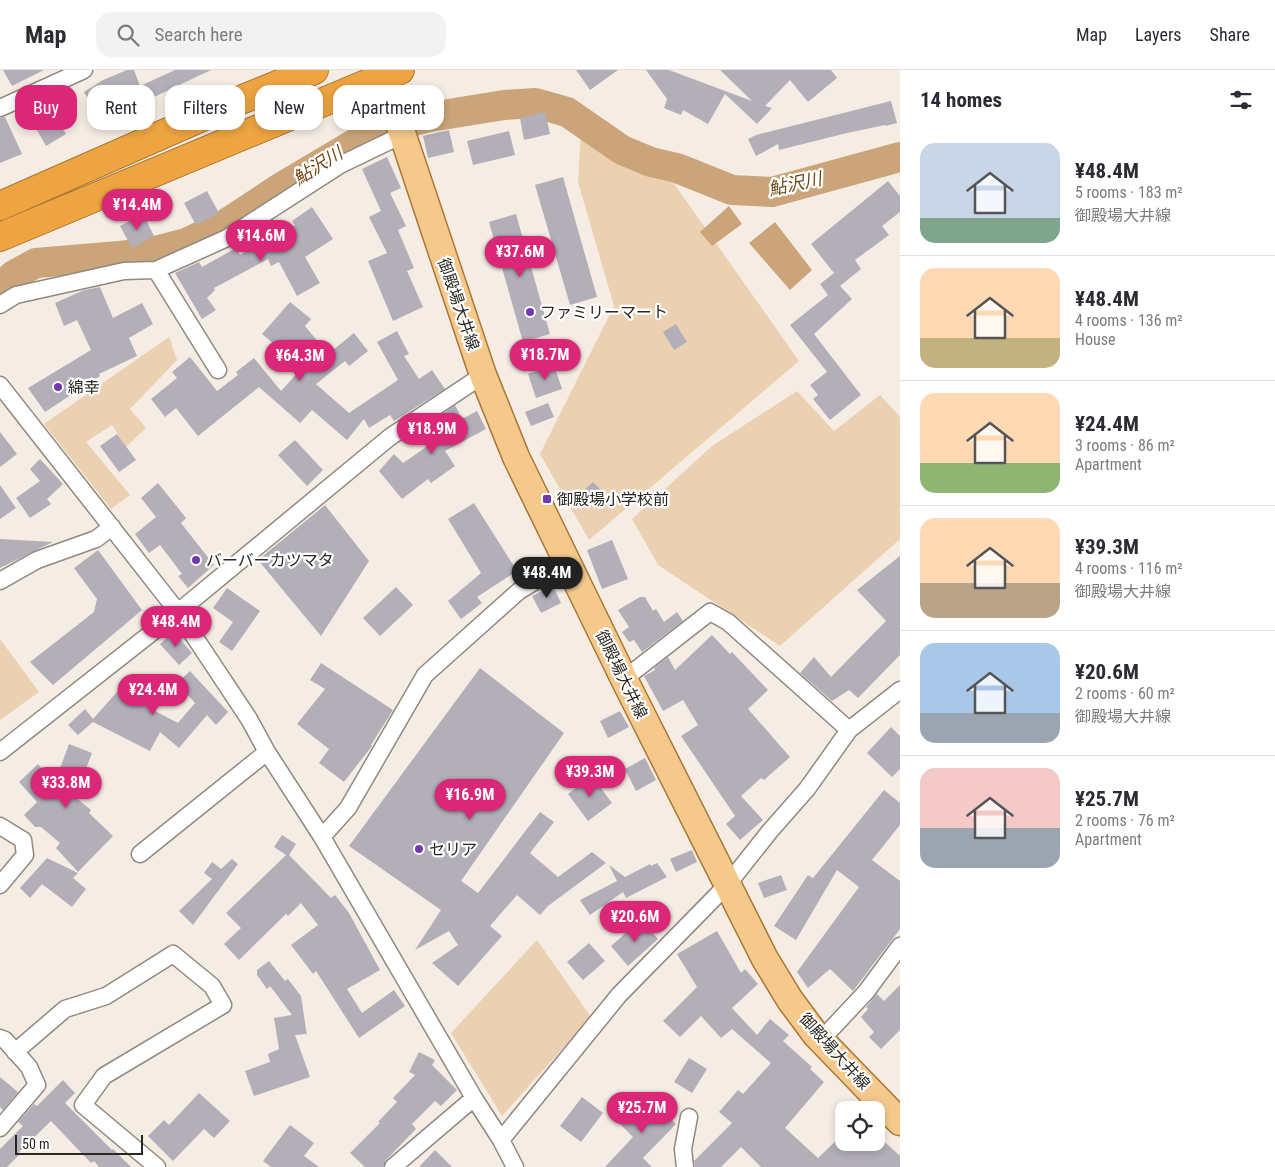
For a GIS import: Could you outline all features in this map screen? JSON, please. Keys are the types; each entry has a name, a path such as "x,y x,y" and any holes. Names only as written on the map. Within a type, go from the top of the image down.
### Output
{"highway":[{"path":"0,206 243,99 314,70"},
{"path":"0,237 388,72"}],"main road":[{"name":"御殿場大井線","path":"388,72 391,85"},
{"name":"御殿場大井線","path":"400,130 483,375 516,457 624,679 765,959 790,1000 821,1040 900,1122"}],"street":[{"path":"0,108 84,70"},
{"path":"0,305 16,296 34,291 124,271 156,270 227,238 340,165 388,130"},
{"path":"156,270 218,370"},
{"path":"0,752 178,612 390,437 483,375"},
{"path":"0,385 178,612 250,719 474,1098 501,1140 515,1167"},
{"path":"0,581 37,560 96,539 112,527"},
{"path":"322,838 348,808 425,675 520,591 567,562"},
{"path":"624,679 710,612 728,622 849,730"},
{"path":"501,1140 619,995 728,884 770,831 808,789 849,730 900,690"},
{"path":"140,854 268,752"},
{"path":"0,826 23,840 26,855 0,885"},
{"path":"821,1040 866,992 900,946"},
{"path":"15,1052 65,1010 106,996 173,954 212,986 223,1005 104,1076 83,1105 157,1167"},
{"path":"0,1038 5,1040 29,1067 37,1085 0,1128"},
{"path":"393,1167 474,1098"},
{"path":"685,1167 683,1149 689,1117"}],"shaded area":[{"path":"581,131 670,178 799,361 589,540 540,454 614,306 578,182"},
{"path":"729,206 742,224 712,246 700,232"},
{"path":"775,222 812,270 790,290 749,243"},
{"path":"169,337 177,360 130,409 146,428 126,447 112,425 86,442 130,495 111,509 44,424"},
{"path":"797,391 834,431 880,395 900,417 900,539 780,646 658,565 632,519 712,446"},
{"path":"0,639 39,692 0,720"},
{"path":"537,940 591,1017 502,1116 451,1033"}],"building":[{"path":"3,70 44,70 12,86"},
{"path":"127,70 134,70 140,85 95,85"},
{"path":"175,70 211,70 179,85 165,85 165,92 155,97 155,85 142,85"},
{"path":"576,70 618,70 590,90"},
{"path":"646,70 669,70 752,101 720,70 831,70 837,78 808,102 790,80 765,106 772,108 757,124 725,94 708,124 683,110 681,115 664,108 667,99"},
{"path":"891,101 897,123 779,150 778,144 756,156 748,139 756,135"},
{"path":"545,112 550,134 524,140 520,118"},
{"path":"5,117 22,154 0,163 0,118"},
{"path":"37,130 64,130 66,134 46,146"},
{"path":"449,130 454,152 428,158 423,136"},
{"path":"509,131 515,155 473,165 467,141"},
{"path":"387,157 401,188 390,193 406,226 398,230 414,268 407,271 423,307 393,321 368,261 387,253 369,217 381,211 362,169"},
{"path":"563,177 597,297 570,305 535,185"},
{"path":"888,181 900,196 900,212 882,226 889,235 855,260 861,269 840,286 852,299 814,334 861,395 830,420 813,399 818,395 810,385 827,372 790,325 828,295 820,284 834,273 811,244"},
{"path":"207,191 219,213 196,225 184,203"},
{"path":"312,207 333,239 305,257 320,283 297,296 279,262 271,266 268,259 214,288 215,290 207,298 216,310 202,319 175,273 199,262 202,267 236,248 240,255 295,225 292,221"},
{"path":"143,214 154,236 132,248 120,226"},
{"path":"516,214 550,334 523,342 489,222"},
{"path":"100,287 113,318 142,303 153,324 129,338 137,356 99,374 100,376 45,412 28,388 91,350 77,320 64,326 55,303 84,290"},
{"path":"290,302 311,319 305,326 328,354 354,333 368,351 349,366 345,361 316,384 349,413 398,380 377,342 397,331 409,354 404,356 419,379 432,370 445,389 394,421 390,415 369,428 364,419 347,440 312,410 300,423 259,387 198,436 176,408 165,417 151,399 177,378 172,372 190,357 217,391 238,375 236,372 254,358 281,391 302,368 262,334"},
{"path":"676,324 687,342 674,350 663,332"},
{"path":"554,365 562,389 536,398 528,374"},
{"path":"548,403 554,417 531,426 525,412"},
{"path":"455,405 462,419 477,411 486,429 445,451 455,466 431,483 428,479 402,499 379,471 394,454 403,463 448,432 440,416"},
{"path":"0,432 17,454 0,467"},
{"path":"117,434 136,460 119,472 100,446"},
{"path":"295,440 323,470 307,486 278,455"},
{"path":"40,459 63,484 47,499 51,504 30,518 16,498 40,481 30,469"},
{"path":"593,482 604,493 593,504 582,492"},
{"path":"158,483 186,518 181,523 214,565 188,588 178,576 182,574 160,545 149,553 135,534 156,517 141,498"},
{"path":"0,485 16,508 0,519"},
{"path":"474,503 517,571 477,597 482,603 461,619 448,601 481,573 448,519"},
{"path":"325,505 369,561 321,636 258,560"},
{"path":"0,539 53,542 0,568"},
{"path":"612,540 628,579 602,589 587,550"},
{"path":"98,550 142,610 53,685 30,662 94,612 97,599 74,568"},
{"path":"900,556 900,655 858,698 849,690 832,701 800,673 814,657 831,677 886,621 857,590"},
{"path":"553,586 561,603 541,613 532,596"},
{"path":"396,587 413,605 380,636 363,618"},
{"path":"227,588 260,611 232,651 219,642 233,622 213,608"},
{"path":"640,597 645,597 653,611 656,609 664,622 677,612 683,621 642,652 634,640 629,642 622,632 629,627 618,610"},
{"path":"174,632 192,653 179,665 160,644"},
{"path":"712,635 730,654 732,652 768,690 748,709 790,757 764,780 761,778 741,796 763,820 740,840 726,824 735,816 681,736 698,725 683,700 663,711 644,676 655,670 654,668 668,657 675,670"},
{"path":"321,663 393,710 372,746 344,782 319,763 329,749 297,724 325,689 310,680"},
{"path":"480,668 564,733 461,881 478,893 540,812 554,822 530,853 558,877 592,852 606,863 548,906 540,915 517,895 490,926 502,936 458,986 432,963 458,945 449,931 415,950 441,910 349,846"},
{"path":"190,671 228,712 216,725 207,715 179,748 160,732 150,751 93,722 78,735 68,725 85,709 93,719 124,684 137,696 134,700 178,723 195,703 177,683"},
{"path":"620,711 629,727 608,738 600,721"},
{"path":"891,727 900,736 900,769 892,777 867,753"},
{"path":"69,744 92,753 75,797 91,810 89,813 113,836 78,872 56,848 60,843 41,827 35,827 24,815 37,802 19,782 38,764 55,782"},
{"path":"645,758 656,780 636,791 625,769"},
{"path":"592,776 612,803 588,821 568,794"},
{"path":"884,790 900,803 900,825 872,860 900,881 900,929 853,991 830,969 808,988 797,972 859,887 837,870 796,940 774,926 808,875 813,878"},
{"path":"282,835 296,844 289,855 331,898 335,895 349,913 380,970 347,989 362,1013 394,990 405,1006 359,1038 316,971 313,974 291,945 318,925 301,903 288,916 286,914 239,960 224,944 241,928 226,913 286,855 274,847"},
{"path":"692,850 697,862 676,872 670,859"},
{"path":"47,858 78,873 73,878 86,889 72,907 42,884 30,898 20,888"},
{"path":"232,859 238,864 193,925 179,911 212,879 204,873 212,862 221,869"},
{"path":"657,863 667,877 626,898 623,892 590,915 580,900 617,881 609,865 625,877 650,864 651,866"},
{"path":"781,875 787,890 764,898 758,883"},
{"path":"642,919 658,939 628,966 611,946"},
{"path":"717,931 741,973 745,969 758,984 732,1008 757,1035 770,1019 789,1035 783,1041 812,1067 810,1069 824,1082 785,1128 818,1158 835,1142 835,1151 885,1151 885,1142 900,1156 900,1167 761,1167 741,1147 721,1167 695,1167 694,1161 732,1123 719,1112 738,1090 743,1094 771,1063 732,1029 721,1038 701,1016 680,1037 663,1021 697,987 677,954"},
{"path":"589,943 605,961 583,980 567,962"},
{"path":"269,961 285,981 288,979 301,996 307,1036 306,1034 295,1035 310,1077 254,1096 245,1071 270,1062 268,1054 279,1049 274,1018 292,1015 270,986 267,989 257,975 257,970"},
{"path":"900,985 900,1030 881,1049 869,1037 874,1032 861,1017 868,1009 866,1007 877,994 884,1001"},
{"path":"419,1052 435,1060 432,1065 457,1090 441,1106 435,1101 412,1124 416,1129 386,1160 383,1167 365,1167 350,1153 380,1123 378,1122 397,1102 393,1098 415,1075 409,1072"},
{"path":"689,1058 707,1069 692,1093 674,1082"},
{"path":"0,1077 18,1092 3,1110 0,1107"},
{"path":"63,1080 75,1093 65,1103 131,1167 99,1167 94,1161 91,1163 51,1121 19,1152 20,1154 7,1167 0,1167 0,1149 23,1126 18,1122 34,1104 37,1106"},
{"path":"199,1093 230,1121 214,1138 204,1129 173,1161 148,1136 164,1120 169,1125"},
{"path":"646,1095 676,1124 643,1158 652,1167 605,1167 633,1137 619,1123"},
{"path":"582,1097 603,1113 581,1142 560,1126"},
{"path":"290,1125 314,1143 304,1156 319,1167 271,1167 263,1161"},
{"path":"435,1150 452,1167 419,1167"}],"waterway":[{"name":"鮎沢川","path":"0,288 14,275 36,263 119,256 155,251 186,243 224,225 277,190 366,137 430,117 504,105 535,103 567,112 622,150 651,162 677,168 732,190 772,192 900,157"}],"place":[{"name":"ファミリーマート","path":"530,312"},
{"name":"綿幸","path":"58,387"},
{"name":"御殿場小学校前","path":"547,499"},
{"name":"バーバーカツマタ","path":"196,560"},
{"name":"セリア","path":"419,849"}]}
